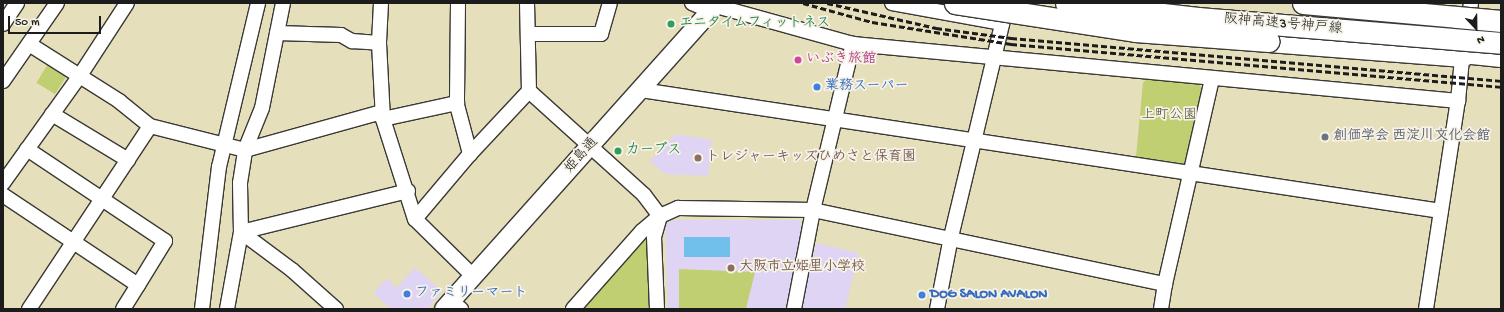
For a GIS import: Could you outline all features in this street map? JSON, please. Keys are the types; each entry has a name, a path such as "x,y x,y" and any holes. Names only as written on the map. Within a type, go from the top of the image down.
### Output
{"highway":[{"path":"956,3 1128,30 1467,56"},
{"name":"阪神高速3号神戸線","path":"1066,3 1198,18 1501,43"},
{"name":"阪神高速3号神戸線","path":"1303,3 1501,21"},
{"path":"1397,3 1429,22 1467,56"}],"main road":[{"name":"姫島通","path":"452,306 473,276 715,7"}],"street":[{"path":"3,24 17,3"},
{"path":"3,81 57,3"},
{"path":"4,179 79,77 127,3"},
{"path":"202,309 214,198 224,144 258,3"},
{"path":"227,309 241,232 240,183 245,150 262,108 283,3"},
{"path":"381,3 379,43 383,116 408,191 415,219 473,276"},
{"path":"458,3 457,103 470,154"},
{"path":"527,3 530,91 644,195 660,216"},
{"path":"528,34 600,34 610,3"},
{"path":"692,3 715,7 853,44 1458,101"},
{"path":"892,3 1002,23"},
{"path":"937,309 951,237 973,142 1008,3"},
{"path":"1426,309 1440,211 1467,56 1471,3"},
{"path":"277,33 341,35 352,41 379,43"},
{"path":"29,44 79,77 120,101 150,126 245,150 383,116 457,103"},
{"path":"794,309 813,210 853,44"},
{"path":"1467,56 1501,60"},
{"path":"1163,309 1165,284 1192,176 1212,78"},
{"path":"641,90 973,142 1043,150 1192,176 1440,211"},
{"path":"415,219 470,154 530,91"},
{"path":"52,114 128,160"},
{"path":"29,309 72,243 103,200 150,126"},
{"path":"27,149 165,241 123,309"},
{"path":"241,232 408,191"},
{"path":"3,195 72,243 138,284"},
{"path":"573,309 642,232 660,216 678,208 813,210 951,237 1165,284"},
{"path":"657,309 654,237 660,216"},
{"path":"241,232 292,270 336,309"}],"shaded area":[{"path":"676,134 712,140 708,176 665,174 650,161"},
{"name":"大阪市立姫里小学校","path":"671,220 799,220 804,226 786,309 668,309 665,225"},
{"path":"816,243 859,253 845,309 800,309"},
{"path":"415,267 442,292 427,309 391,309 373,293 387,278 397,288"}],"green space":[{"path":"48,64 67,76 55,94 36,83"},
{"name":"上町公園","path":"1147,79 1199,84 1203,91 1190,161 1181,167 1139,161 1136,157 1143,83"},
{"path":"646,234 652,236 652,309 580,309"},
{"path":"679,269 755,272 746,309 679,309"}],"water":[{"path":"684,237 730,237 730,257 684,257"}],"railway":[{"path":"803,3 872,22 1011,44 1501,87"},
{"path":"827,3 936,28 1011,38 1501,81"}],"place":[{"name":"エニタイムフィットネス","path":"671,24"},
{"name":"いぶき旅館","path":"798,60"},
{"name":"業務スーパー","path":"817,87"},
{"name":"創価学会 西淀川文化会館","path":"1325,137"},
{"name":"カーブス","path":"618,151"},
{"name":"トレジャーキッズひめさと保育園","path":"698,158"},
{"name":"大阪市立姫里小学校","path":"731,268"},
{"name":"ファミリーマート","path":"407,294"},
{"name":"DOG SALON AVALON","path":"922,295"}]}
